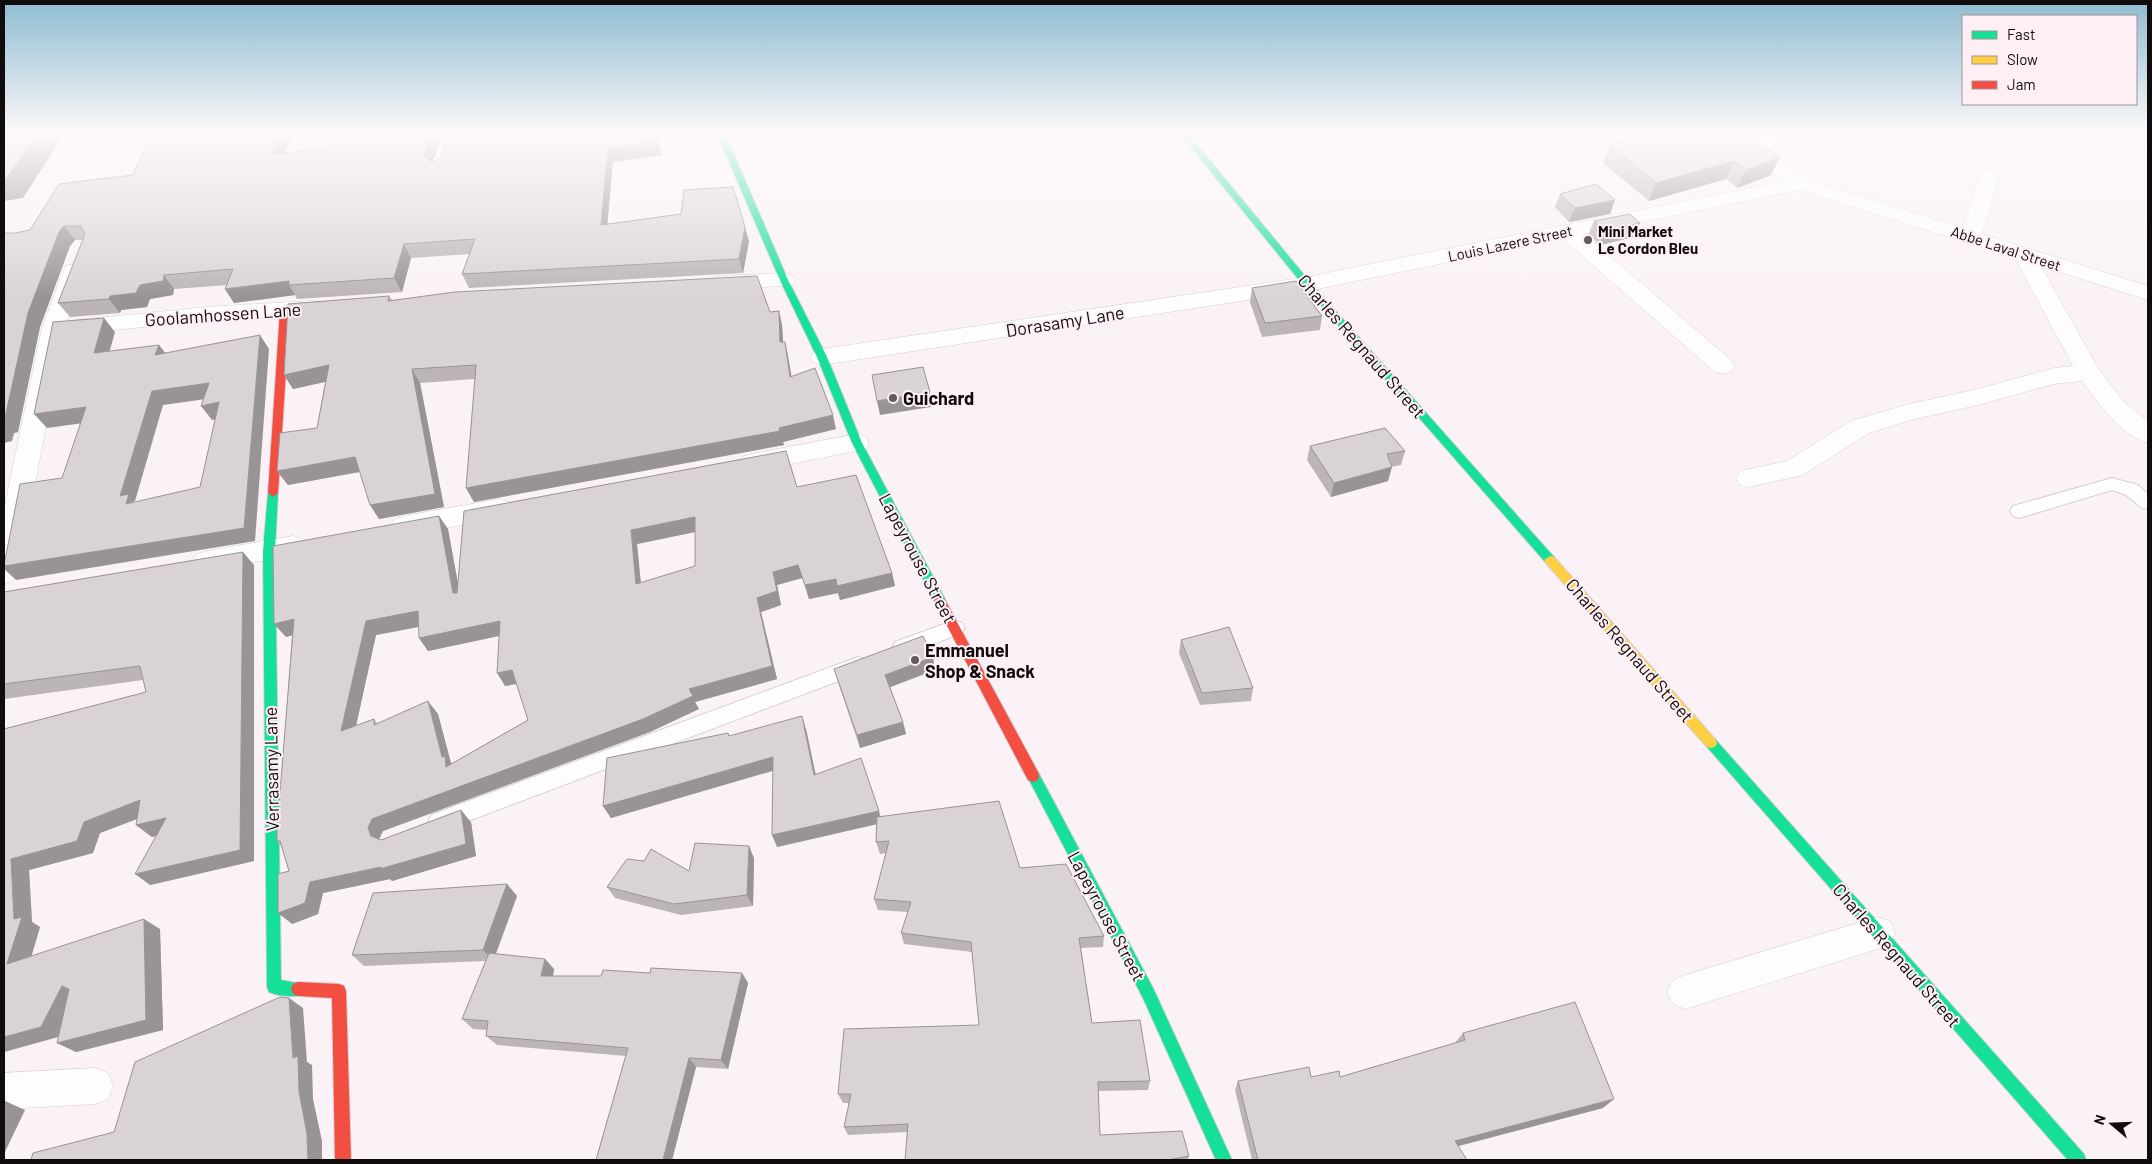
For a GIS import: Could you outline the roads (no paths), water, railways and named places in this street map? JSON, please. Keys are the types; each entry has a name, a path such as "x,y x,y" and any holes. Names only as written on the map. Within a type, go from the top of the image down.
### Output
{"street":[{"name":"Lapeyrouse Street","path":"745,190 784,280 822,357 857,444 1148,993 1224,1160"},
{"name":"Charles Regnaud Street","path":"1230,190 1307,284 2078,1160"},
{"name":"Louis Lazere Street","path":"1307,284 1770,190"},
{"name":"Abbe Laval Street","path":"1822,190 2148,293"},
{"path":"1971,237 1985,190"},
{"path":"1567,231 1723,366"},
{"path":"7,587 53,328 83,247"},
{"path":"2023,254 2088,372 2114,407 2148,434"},
{"path":"698,284 784,280"},
{"name":"Dorasamy Lane","path":"822,357 1307,284"},
{"name":"Goolamhossen Lane","path":"53,328 206,314 334,307"},
{"name":"Verrasamy Lane","path":"285,310 269,551 274,987 339,991 343,1160"},
{"path":"1749,478 1794,470 1860,427 1909,412 1978,397 2054,376 2088,372"},
{"path":"730,467 857,444"},
{"path":"377,531 524,504"},
{"path":"180,566 318,542"},
{"path":"1686,992 1878,933"},
{"path":"4,1091 95,1086"}],"lane":[{"path":"2018,510 2112,484 2132,490 2148,503"},
{"path":"420,829 955,628"}],"place":[{"name":"Mini Market Le Cordon Bleu","path":"1588,240"},
{"name":"Guichard","path":"893,398"},
{"name":"Emmanuel Shop & Snack","path":"915,660"}]}
